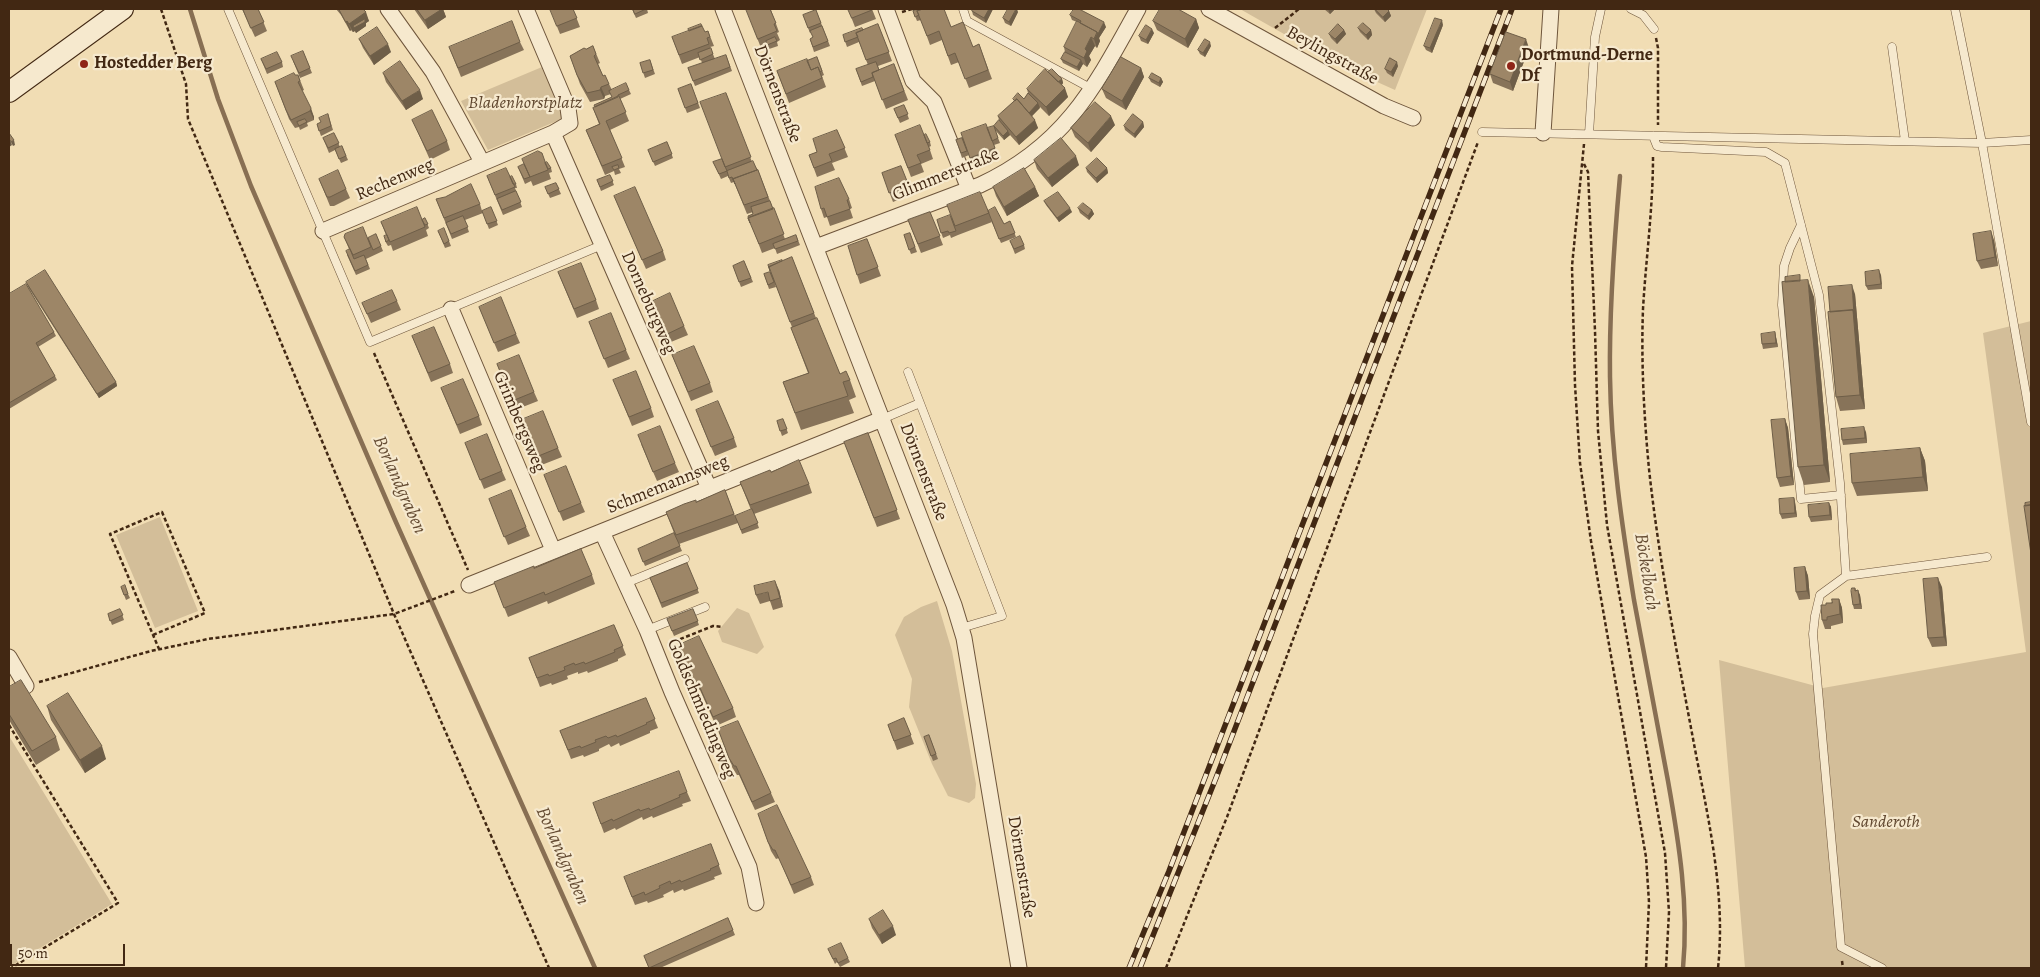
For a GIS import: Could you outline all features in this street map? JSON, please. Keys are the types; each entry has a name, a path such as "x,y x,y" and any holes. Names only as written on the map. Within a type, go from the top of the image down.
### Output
{"main road":[{"path":"9,92 123,9"}],"street":[{"path":"388,9 433,72 482,162 553,132 570,122 570,117 526,9"},
{"name":"Dörnenstraße","path":"723,9 954,605 961,628 1019,968"},
{"path":"886,9 914,81 934,102 969,189"},
{"name":"Glimmerstraße","path":"816,247 969,189 1003,174 1029,158 1072,116 1092,89 1138,9"},
{"name":"Beylingstraße","path":"1209,9 1384,106 1413,118"},
{"path":"1542,133 1551,9"},
{"name":"Dorneburgweg","path":"553,132 709,488"},
{"name":"Rechenweg","path":"323,231 482,162"},
{"name":"Grimbergsweg","path":"451,309 553,550"},
{"name":"Schmemannsweg","path":"471,584 882,419"},
{"name":"Goldschmiedingweg","path":"602,532 647,630 749,867 756,904"},
{"path":"9,657 22,684"}],"lane":[{"path":"228,9 370,342 602,245"},
{"path":"963,9 967,21 1092,89"},
{"path":"1587,134 1595,37 1601,9"},
{"path":"1631,9 1643,16 1654,29"},
{"path":"1955,9 1982,143 2031,422"},
{"path":"1892,47 1905,141"},
{"path":"1482,132 1982,143 2031,140"},
{"path":"1656,136 1656,146 1662,148 1766,152 1785,163 1819,295 1841,495 1846,576"},
{"path":"1801,225 1784,266 1782,305 1801,499 1841,495"},
{"path":"908,372 1002,616 961,628"},
{"path":"882,419 920,403"},
{"path":"1882,968 1841,947 1832,864 1813,634 1820,595 1846,576 1987,557"},
{"path":"626,584 685,559"},
{"path":"647,630 705,607"}],"path":[{"path":"160,9 186,84 188,119 394,614 549,968"},
{"path":"1262,38 1299,9"},
{"path":"1654,29 1658,48 1656,136 1643,310 1645,412 1661,554 1713,842 1720,910 1718,968"},
{"path":"1166,968 1227,817 1482,132"},
{"path":"1587,134 1572,266 1575,385 1580,463 1592,551 1646,857 1649,902 1646,968"},
{"path":"1583,162 1588,172 1598,431 1605,506 1665,853 1668,912 1666,968"},
{"path":"370,342 471,584"},
{"path":"153,635 205,613 162,512 110,534 153,635 159,649"},
{"path":"22,684 159,649 208,640 394,614 451,594"},
{"path":"654,649 713,626 723,627"},
{"path":"9,725 118,903 11,968"}],"green space":[{"path":"1240,9 1427,9 1395,90 1335,63"},
{"name":"Bladenhorstplatz","path":"542,67 564,118 488,150 461,101"},
{"name":"Sanderoth","path":"2031,321 2031,968 1745,968 1719,660 1823,688 2026,652 1983,333"},
{"path":"160,517 198,611 155,628 116,535"},
{"path":"937,601 952,651 976,784 975,798 969,803 948,796 932,764 909,707 912,679 895,635 904,617 921,607"},
{"path":"737,608 749,613 764,647 757,654 722,642 718,631"},
{"path":"9,736 112,904 9,967"}],"building":[{"path":"243,9 258,9 264,22 251,28"},
{"path":"339,9 363,9 366,12 349,24"},
{"path":"417,9 442,9 425,20"},
{"path":"550,9 573,9 577,18 557,26"},
{"path":"633,9 646,9 635,14"},
{"path":"746,9 770,9 777,31 758,39"},
{"path":"848,9 872,9 872,10 852,18"},
{"path":"923,9 917,11 919,15 915,17 913,11"},
{"path":"923,9 944,9 951,27 963,22 973,47 979,44 988,70 965,79 955,53 948,56 939,31 927,36 917,11"},
{"path":"973,9 989,9 984,18 972,11"},
{"path":"1008,9 1016,9 1009,22 1003,18"},
{"path":"1074,9 1079,9 1104,22 1098,34 1070,15"},
{"path":"1160,9 1178,9 1196,19 1185,39 1153,21"},
{"path":"1375,9 1387,9 1389,11 1383,17"},
{"path":"816,10 821,23 808,28 803,15"},
{"path":"1435,18 1442,20 1430,48 1424,46"},
{"path":"365,19 365,22 354,28 353,26"},
{"path":"512,21 520,42 458,68 449,47"},
{"path":"1077,21 1097,32 1094,39 1091,37 1085,49 1087,51 1084,58 1064,47"},
{"path":"1363,23 1371,30 1366,35 1358,28"},
{"path":"701,24 702,26 689,31 688,29"},
{"path":"878,24 889,52 866,60 856,33"},
{"path":"1338,24 1344,30 1335,39 1329,34"},
{"path":"1146,25 1152,29 1146,40 1139,36"},
{"path":"702,26 705,32 708,31 710,37 707,38 709,44 679,55 672,37"},
{"path":"822,26 828,41 813,47 810,39 813,37 810,31"},
{"path":"377,27 388,44 370,56 359,39"},
{"path":"862,28 863,30 856,33 858,37 845,42 843,35"},
{"name":"Dortmund-Derne Df","path":"1506,32 1526,39 1510,82 1490,74"},
{"path":"775,37 777,41 767,45 766,41"},
{"path":"1205,39 1210,42 1203,53 1198,50"},
{"path":"593,46 596,54 594,56 603,76 605,75 609,84 601,87 600,90 587,93 577,75 570,56 584,48"},
{"path":"711,48 713,54 700,60 698,53"},
{"path":"303,51 310,68 299,73 291,56"},
{"path":"277,52 282,62 266,69 261,59"},
{"path":"1065,52 1081,60 1077,67 1061,59"},
{"path":"726,55 730,67 693,81 688,68"},
{"path":"817,57 822,71 820,72 818,67 811,70 807,61"},
{"path":"1121,57 1141,68 1122,101 1102,89"},
{"path":"1390,58 1397,62 1391,72 1385,69"},
{"path":"807,59 811,70 818,67 822,78 786,94 777,71"},
{"path":"650,60 653,70 643,73 640,63"},
{"path":"400,61 420,90 402,101 383,73"},
{"path":"876,62 879,70 872,73 873,77 861,82 856,69"},
{"path":"894,64 904,91 882,100 872,73"},
{"path":"1045,69 1065,88 1046,107 1027,89"},
{"path":"1052,69 1062,79 1058,82 1048,72"},
{"path":"294,73 298,75 300,81 298,82 311,108 310,111 291,120 275,82"},
{"path":"1152,73 1161,78 1159,83 1149,78"},
{"path":"626,83 629,90 595,107 594,105 612,97 609,91"},
{"path":"691,84 698,103 685,108 678,89"},
{"path":"726,93 751,157 725,167 700,102"},
{"path":"1018,93 1024,99 1028,93 1038,103 1029,113 1017,99 1015,101 1013,99"},
{"path":"619,96 626,112 606,121 622,158 602,166 586,130 600,124 593,108"},
{"path":"1017,99 1035,120 1016,137 998,116"},
{"path":"1095,102 1111,116 1088,143 1071,128"},
{"path":"904,105 908,114 898,118 894,109"},
{"path":"432,110 447,141 427,151 412,120"},
{"path":"328,114 331,126 319,131 317,124 321,122 319,118"},
{"path":"1133,114 1143,122 1134,134 1124,126"},
{"path":"305,119 307,122 299,126 297,122"},
{"path":"999,120 1008,131 1003,136 994,126"},
{"path":"986,124 995,148 970,158 961,133"},
{"path":"920,125 930,150 917,155 921,163 908,168 895,135"},
{"path":"994,126 998,138 992,141 987,128"},
{"path":"837,130 845,148 829,154 832,161 814,168 809,155 817,152 813,139"},
{"path":"9,133 14,140 11,142 9,141"},
{"path":"334,133 339,143 328,148 323,138"},
{"path":"926,134 930,142 927,143 924,135"},
{"path":"962,138 967,151 961,153 956,140"},
{"path":"1061,138 1076,156 1048,178 1034,160"},
{"path":"667,142 672,154 653,162 648,150"},
{"path":"342,146 346,156 339,159 335,149"},
{"path":"538,151 542,153 548,170 530,177 522,159"},
{"path":"1097,158 1107,168 1096,178 1086,168"},
{"path":"722,159 727,171 719,174 713,162"},
{"path":"753,161 757,170 733,179 735,184 732,177 729,178 727,171"},
{"path":"547,162 551,168 548,169 545,163"},
{"path":"524,164 530,177 524,179 518,167"},
{"path":"618,165 619,168 614,170 612,167"},
{"path":"901,166 909,186 889,193 882,173"},
{"path":"506,168 515,187 495,195 487,176"},
{"path":"1024,168 1035,187 1004,207 993,187"},
{"path":"338,170 346,189 327,197 319,179"},
{"path":"758,170 768,197 744,205 733,179"},
{"path":"610,175 613,181 600,187 597,180"},
{"path":"512,176 516,184 513,184 510,177"},
{"path":"839,178 849,199 847,200 850,209 827,217 824,208 821,209 815,187"},
{"path":"556,183 559,189 548,194 545,187"},
{"path":"471,184 480,204 444,218 436,199 445,197"},
{"path":"635,187 663,251 642,260 614,196"},
{"path":"516,191 521,202 502,210 497,199"},
{"path":"980,192 989,213 955,226 947,205"},
{"path":"1058,192 1070,208 1057,218 1044,201"},
{"path":"770,201 773,209 749,218 748,216 753,214 751,207"},
{"path":"1083,203 1092,210 1088,216 1078,208"},
{"path":"417,207 425,227 390,242 381,222"},
{"path":"491,207 497,221 487,224 482,211"},
{"path":"995,207 1004,224 1010,221 1015,233 999,239 988,211"},
{"path":"774,208 784,234 759,244 748,218"},
{"path":"930,212 940,236 918,244 908,220"},
{"path":"950,215 956,231 941,233 937,220"},
{"path":"463,216 468,227 451,234 446,223"},
{"path":"425,218 428,224 425,225 422,220"},
{"path":"363,227 371,247 353,255 344,237 345,234"},
{"path":"444,228 449,241 444,244 438,231"},
{"path":"1991,231 1995,257 1977,261 1973,234"},
{"path":"910,233 915,247 909,250 904,235"},
{"path":"376,234 381,246 373,250 368,238"},
{"path":"387,235 389,240 386,242 384,236"},
{"path":"796,235 798,241 775,249 773,244"},
{"path":"1020,236 1024,245 1014,249 1010,241"},
{"path":"867,239 878,267 857,275 848,246"},
{"path":"350,249 354,259 364,255 368,265 355,271 346,251"},
{"path":"792,257 814,313 790,322 769,267"},
{"path":"782,260 769,267 770,271 768,265"},
{"path":"744,261 751,278 739,282 733,266"},
{"path":"581,263 596,300 574,309 558,272"},
{"path":"45,270 116,382 97,394 26,282"},
{"path":"1879,270 1881,284 1866,286 1865,272"},
{"path":"770,272 774,282 768,285 764,274"},
{"path":"1800,275 1800,281 1785,282 1785,277"},
{"path":"1808,280 1824,465 1798,467 1782,282"},
{"path":"26,284 54,332 36,343 55,376 9,403 9,294"},
{"path":"1852,285 1854,314 1853,310 1830,312 1828,287"},
{"path":"392,290 397,301 367,314 362,303"},
{"path":"670,293 684,326 663,336 649,303"},
{"path":"501,297 516,334 494,343 479,307"},
{"path":"1853,310 1860,395 1836,397 1828,312"},
{"path":"611,313 626,350 604,359 589,322"},
{"path":"817,318 840,374 846,371 850,380 843,382 848,396 795,413 783,382 809,373 791,328"},
{"path":"434,327 450,364 428,373 412,336"},
{"path":"1775,332 1776,343 1762,344 1761,334"},
{"path":"694,346 710,383 688,392 672,355"},
{"path":"519,355 534,392 512,401 497,364"},
{"path":"636,371 651,408 629,417 613,380"},
{"path":"463,379 479,416 457,425 441,388"},
{"path":"718,401 734,438 711,447 696,410"},
{"path":"543,411 558,448 536,457 521,420"},
{"path":"783,419 787,429 780,431 777,421"},
{"path":"1785,419 1791,476 1777,478 1771,420"},
{"path":"660,426 675,463 653,472 638,435"},
{"path":"1864,427 1865,438 1842,440 1841,429"},
{"path":"868,433 897,510 874,518 844,442"},
{"path":"487,434 502,471 480,480 465,443"},
{"path":"1920,448 1923,477 1852,483 1850,454"},
{"path":"799,460 809,484 750,505 740,482"},
{"path":"566,466 581,503 559,512 544,475"},
{"path":"511,490 526,527 504,537 489,499"},
{"path":"725,490 734,514 676,535 666,512"},
{"path":"1794,498 1795,513 1780,514 1779,499"},
{"path":"2031,502 2031,505 2025,506 2025,503"},
{"path":"1829,503 1830,515 1809,517 1808,505"},
{"path":"2031,505 2031,554 2024,506"},
{"path":"752,509 758,523 741,530 735,516"},
{"path":"674,533 680,546 643,562 638,549"},
{"path":"581,549 592,575 545,595 544,592 504,608 494,582"},
{"path":"687,563 698,589 661,603 650,578"},
{"path":"1805,567 1807,591 1796,592 1794,568"},
{"path":"1938,578 1944,637 1928,638 1923,579"},
{"path":"775,581 780,598 770,601 768,592 756,595 754,586"},
{"path":"125,585 128,594 124,595 121,587"},
{"path":"1852,588 1855,588 1855,591 1858,590 1860,604 1853,605"},
{"path":"1832,599 1839,599 1840,614 1827,617 1827,620 1822,620 1821,605 1832,603"},
{"path":"120,609 123,615 110,621 108,614"},
{"path":"693,609 698,621 672,631 667,619"},
{"path":"614,625 623,646 614,650 615,652 585,664 584,662 575,665 574,663 564,667 565,670 537,678 529,658"},
{"path":"699,636 733,708 713,717 697,681 695,682 690,673 679,645"},
{"path":"21,680 56,737 32,751 9,714 9,687"},
{"path":"68,693 102,746 80,760 47,706"},
{"path":"646,698 655,719 617,737 616,735 608,738 606,736 581,748 580,746 568,750 560,731"},
{"path":"904,718 911,735 894,741 888,725"},
{"path":"738,721 771,793 752,802 736,766 734,766 729,758 718,729"},
{"path":"929,735 936,754 931,756 924,737"},
{"path":"679,771 687,792 679,795 680,797 650,810 649,808 640,811 639,809 613,821 612,819 601,824 593,803"},
{"path":"777,805 811,877 791,885 775,850 773,850 768,842 758,814"},
{"path":"711,844 719,865 681,882 680,880 671,884 670,881 645,895 644,892 632,897 624,877"},
{"path":"883,910 893,926 879,935 869,919"},
{"path":"728,918 733,930 649,968 644,956"},
{"path":"841,943 848,958 838,963 836,958 833,959 828,949"}],"waterway":[{"name":"Borlandgraben","path":"190,9 218,99 251,186 395,520 595,968"},
{"name":"Böckelbach","path":"1620,176 1610,327 1612,433 1621,517 1634,600 1676,828 1684,897 1685,944 1683,968"}],"railway":[{"path":"1129,968 1169,871 1501,9"},
{"path":"1140,968 1216,778 1512,9"}],"place":[{"name":"Hostedder Berg","path":"84,64"},
{"name":"Dortmund-Derne Df","path":"1511,66"}]}
